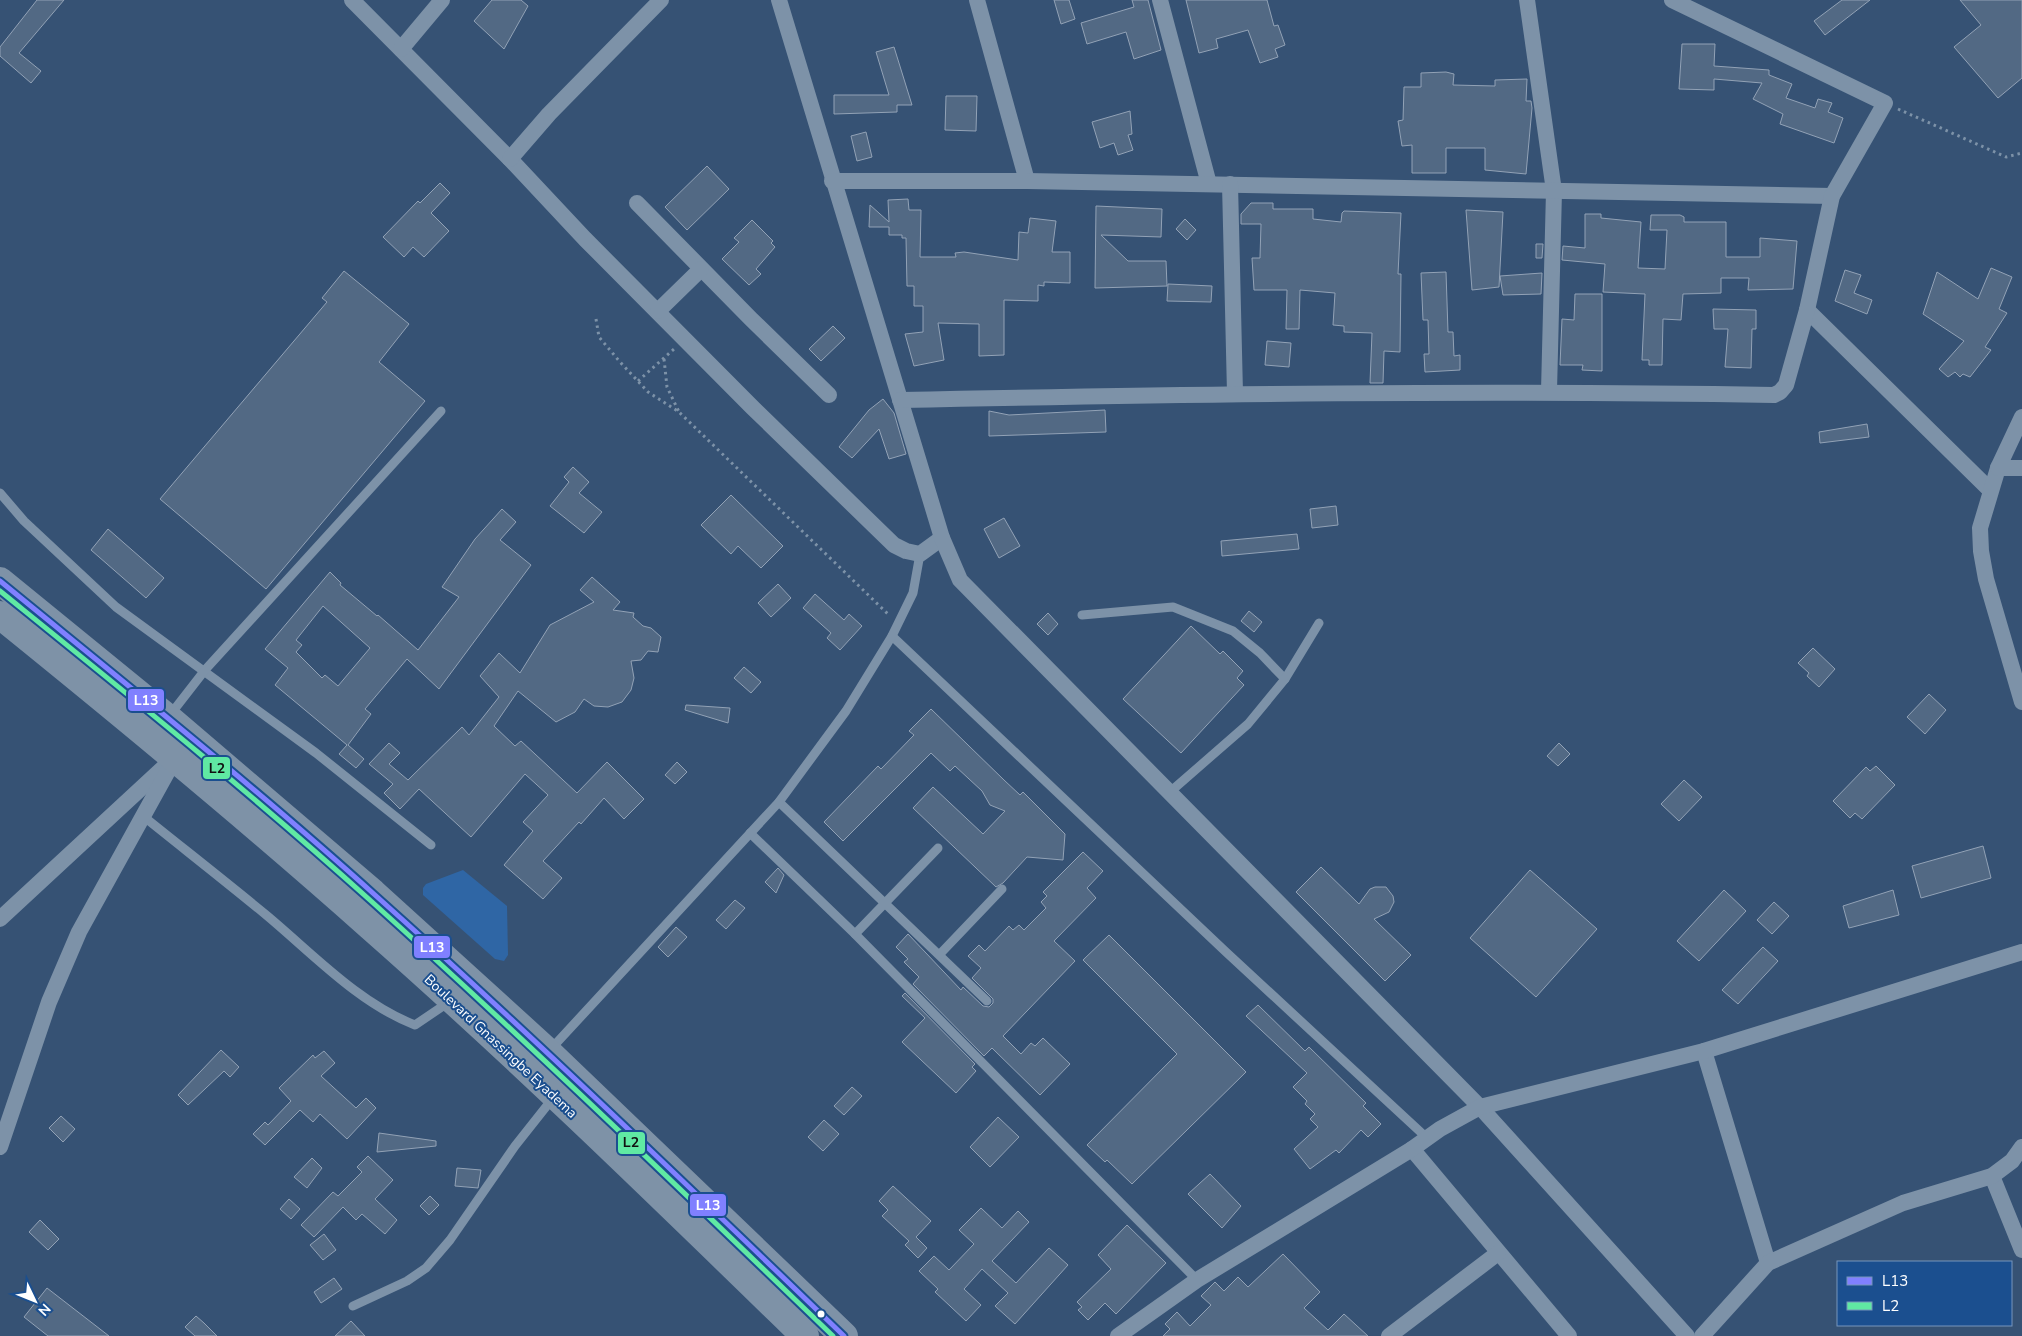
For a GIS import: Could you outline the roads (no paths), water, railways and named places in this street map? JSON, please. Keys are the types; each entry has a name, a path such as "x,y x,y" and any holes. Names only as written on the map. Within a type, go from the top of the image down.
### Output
{"highway":[{"name":"Boulevard Gnassingbe Eyadema","path":"0,581 168,718 373,893 548,1052 844,1336"},
{"name":"Boulevard Gnassingbe Eyadema","path":"0,615 173,758 369,925 453,1000 805,1336"}],"street":[{"path":"352,0 510,158 585,239 753,408 894,545 906,552 920,554 942,538"},
{"path":"510,158 549,114 661,0"},
{"path":"779,0 832,181 942,538 960,580 1480,1107 1678,1333"},
{"path":"977,0 1027,181"},
{"path":"1160,0 1209,184"},
{"path":"1527,0 1554,191 1549,391"},
{"path":"900,400 1235,393 1549,391 1774,395 1780,392 1786,385 1807,310 1832,196 1885,103 1672,0"},
{"path":"401,49 440,1"},
{"path":"832,181 1230,184 1832,196"},
{"path":"1230,184 1235,393"},
{"path":"637,203 830,395"},
{"path":"658,312 701,268"},
{"path":"1807,310 1990,490"},
{"path":"2022,417 1998,468 1980,528 1981,551 1986,579 2022,702"},
{"path":"1998,468 2022,468"},
{"path":"0,919 173,758 190,737"},
{"path":"0,1147 49,1002 79,932 173,758"},
{"path":"1118,1336 1197,1280 1480,1107 1704,1051 2022,952"},
{"path":"1704,1051 1768,1263"},
{"path":"1702,1336 1768,1263 1903,1204 1992,1176 2012,1161 2022,1147"},
{"path":"1412,1149 1569,1336"},
{"path":"1992,1176 2022,1250"},
{"path":"1389,1336 1498,1253"}],"lane":[{"path":"168,718 205,670 441,411"},
{"path":"0,493 24,521 116,607 316,752 431,846"},
{"path":"548,1052 779,802 846,711 892,636 913,593 920,554"},
{"path":"1082,615 1173,607 1234,631 1260,653 1285,679"},
{"path":"1170,792 1248,724 1285,679 1320,623"},
{"path":"892,636 1226,952 1427,1138"},
{"path":"779,802 987,1001"},
{"path":"143,816 265,914 339,977 391,1016 415,1025 453,1000"},
{"path":"750,833 855,934 1197,1280"},
{"path":"855,934 938,848"},
{"path":"940,954 1002,889"},
{"path":"353,1306 407,1281 426,1268 450,1240 516,1146 554,1096"}]}
